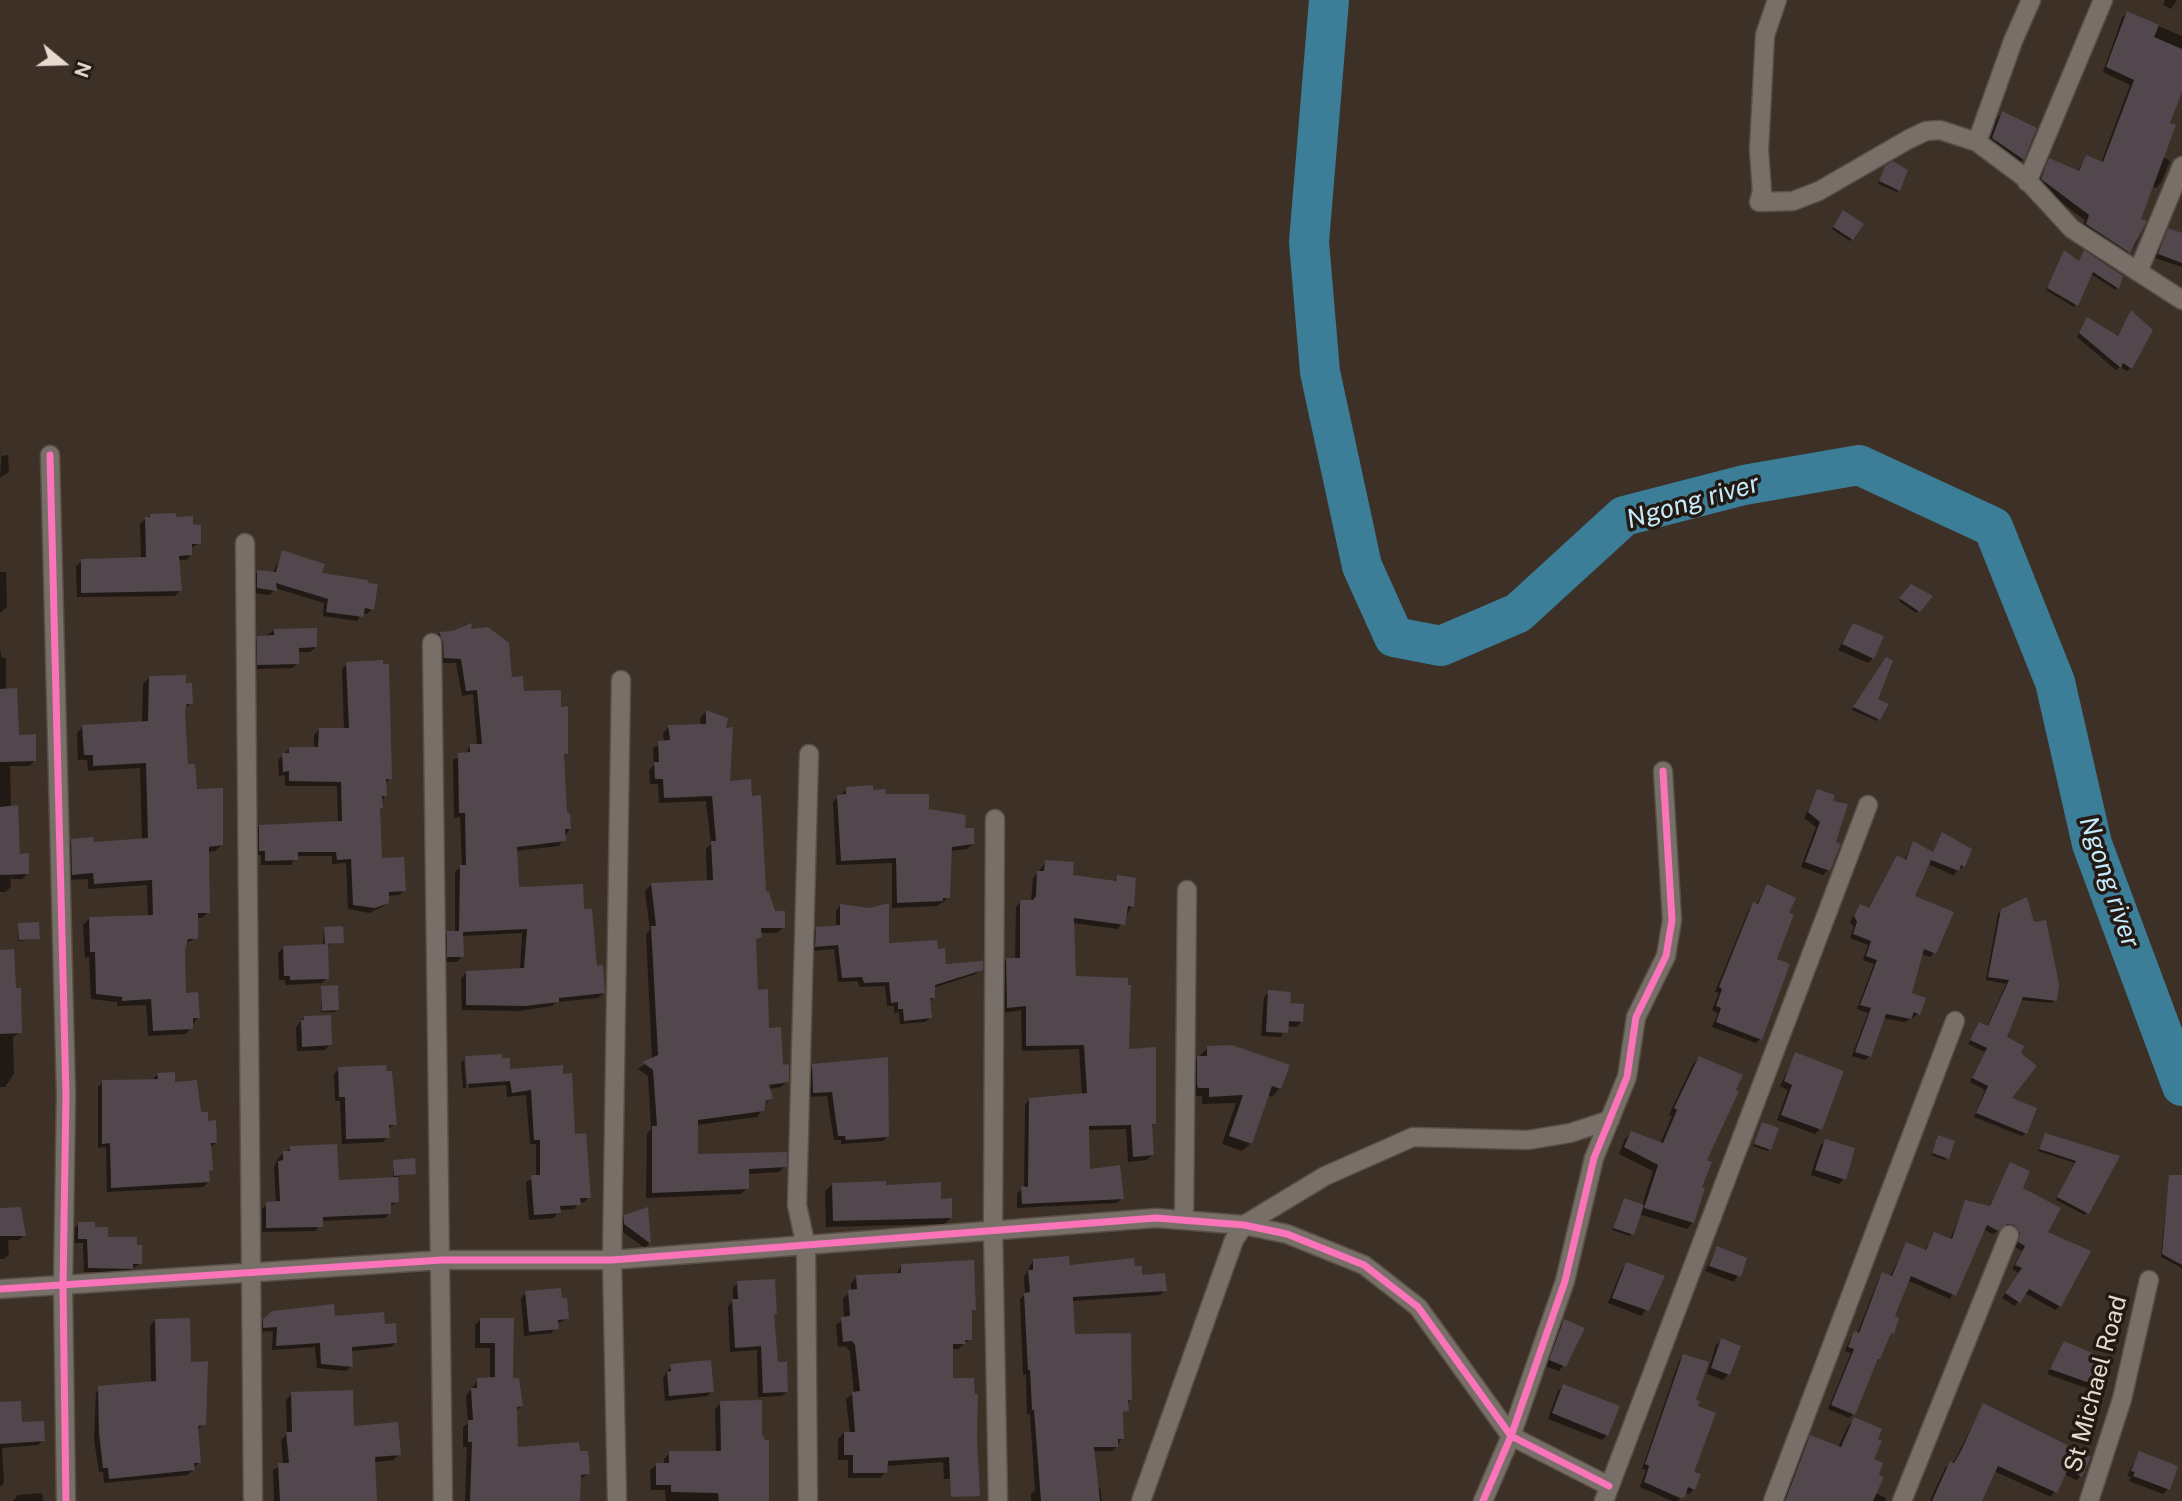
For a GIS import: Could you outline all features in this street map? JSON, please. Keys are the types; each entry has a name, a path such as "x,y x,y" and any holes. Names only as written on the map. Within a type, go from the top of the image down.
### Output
{"street":[{"path":"1777,0 1765,35 1759,150 1762,192 1759,202 1793,201 1819,191 1926,131 1940,130 1977,142 2027,182 2071,229 2182,300"},
{"path":"1977,142 2012,41 2031,0"},
{"path":"2027,182 2104,0"},
{"path":"2138,272 2182,166"},
{"path":"50,455 66,1095 63,1287 66,1501"},
{"path":"245,543 253,1501"},
{"path":"432,643 443,1501"},
{"path":"617,1501 612,1260 621,680"},
{"path":"808,754 797,1205 806,1247 808,1501"},
{"path":"1483,1501 1511,1436 1565,1281 1588,1182 1626,1077 1636,1017 1666,956 1672,920 1663,771"},
{"path":"0,1289 63,1287 442,1260 612,1260 1156,1218 1244,1225 1287,1234 1364,1265 1418,1307 1511,1436 1607,1494 1868,805"},
{"path":"995,819 993,1229 998,1501"},
{"path":"1184,1219 1187,891"},
{"path":"1773,1501 1955,1021"},
{"path":"1140,1501 1234,1240 1244,1225 1325,1176 1413,1137 1528,1140 1570,1133 1609,1120"},
{"path":"1902,1501 2010,1235"},
{"name":"St Michael Road","path":"2089,1501 2122,1399 2149,1280"}],"building":[{"path":"2127,11 2159,25 2154,37 2182,49 2182,92 2170,123 2176,125 2141,219 2147,221 2130,253 2086,224 2089,215 2041,179 2049,158 2079,171 2086,155 2103,162 2134,80 2106,67"},
{"path":"2002,111 2037,128 2024,160 1992,138"},
{"path":"1893,161 1908,170 1900,191 1879,181 1885,166"},
{"path":"1843,210 1864,224 1853,240 1833,227"},
{"path":"2168,228 2182,233 2182,263 2158,254"},
{"path":"2064,250 2079,261 2084,250 2123,276 2119,289 2093,272 2078,306 2047,288"},
{"path":"2131,310 2153,330 2132,369 2123,363 2121,368 2079,333 2087,317 2118,336"},
{"path":"176,513 176,517 193,516 193,524 201,525 201,544 192,544 192,555 179,556 182,591 81,593 81,559 146,557 145,517 150,517 150,514"},
{"path":"282,550 325,564 322,573 378,584 374,610 365,608 363,617 326,612 328,599 276,583 277,591 257,588 257,570 276,572"},
{"path":"1911,584 1933,596 1920,612 1899,598"},
{"path":"472,623 471,629 488,627 509,643 512,677 523,676 524,691 561,690 561,707 568,706 568,754 564,754 567,813 570,813 571,829 565,829 566,841 517,847 519,887 583,884 584,909 592,909 597,966 603,965 605,993 559,998 559,1002 525,1006 466,1005 466,971 524,968 527,929 463,932 464,957 447,957 447,931 459,931 460,865 466,865 465,813 459,813 458,753 470,752 470,744 482,744 477,690 466,691 461,659 444,658 439,632 452,631"},
{"path":"1853,623 1884,636 1874,659 1842,644"},
{"path":"317,628 317,647 299,648 299,664 257,665 257,636 274,635 274,629"},
{"path":"1886,657 1893,661 1878,699 1889,704 1880,720 1853,707"},
{"path":"383,660 383,664 389,664 392,779 386,779 387,796 382,796 383,808 380,808 382,858 404,857 406,891 389,892 389,903 375,908 353,905 351,859 337,860 336,852 298,852 298,860 265,861 265,851 259,851 259,825 342,821 341,782 289,781 289,771 283,772 282,753 289,753 289,747 318,747 319,728 349,728 346,662"},
{"path":"186,675 186,683 192,683 193,704 187,704 185,710 188,764 195,764 197,789 223,788 223,845 209,847 210,913 198,913 198,939 188,939 185,950 186,993 198,992 200,1018 193,1018 193,1029 153,1031 151,999 122,1001 122,997 96,994 95,952 90,952 89,917 153,915 152,880 94,884 93,873 72,875 71,839 93,837 94,842 148,838 146,763 93,766 93,755 84,755 82,725 148,721 149,676"},
{"path":"17,688 19,735 36,734 36,761 0,762 0,689"},
{"path":"706,710 728,718 726,728 733,727 730,781 751,779 752,796 761,795 766,891 769,892 775,911 785,911 785,928 761,928 762,937 756,939 758,990 768,989 769,1028 781,1027 783,1065 789,1064 789,1082 769,1085 773,1098 766,1101 764,1111 698,1120 698,1154 787,1152 787,1167 749,1169 749,1189 652,1193 652,1126 657,1126 653,1070 642,1062 658,1055 651,926 656,926 651,883 713,880 711,841 716,841 712,796 664,798 663,779 655,779 654,762 659,762 658,741 670,740 668,725 706,724"},
{"path":"873,785 873,790 885,789 886,794 929,794 929,809 966,815 965,828 974,828 974,844 952,847 950,898 943,898 943,901 897,903 896,858 841,861 837,795 846,794 846,787"},
{"path":"1817,789 1835,795 1833,801 1848,804 1836,842 1841,844 1830,871 1805,862 1820,822 1808,812"},
{"path":"18,805 20,854 29,853 29,874 0,875 0,807"},
{"path":"1942,832 1972,849 1965,867 1961,865 1959,871 1931,860 1915,896 1954,912 1936,954 1924,949 1912,993 1926,998 1920,1015 1914,1012 1911,1019 1886,1014 1871,1057 1855,1052 1871,1008 1860,1005 1877,960 1866,956 1871,941 1853,934 1857,922 1854,916 1860,904 1869,908 1897,855 1906,860 1913,841 1933,852"},
{"path":"1045,860 1074,862 1073,875 1116,881 1117,875 1136,878 1134,907 1128,906 1125,925 1074,918 1076,976 1128,978 1128,985 1131,985 1129,1049 1156,1047 1156,1124 1152,1124 1154,1155 1133,1157 1131,1125 1089,1126 1090,1169 1120,1165 1124,1199 1022,1204 1021,1186 1028,1187 1029,1098 1087,1093 1084,1045 1026,1046 1026,1006 1007,1008 1006,958 1020,958 1020,900 1033,900 1036,896 1037,871 1044,871"},
{"path":"1767,884 1796,898 1789,913 1794,914 1777,959 1790,964 1762,1040 1716,1022 1721,1008 1716,1006 1722,989 1719,987 1753,902 1758,904"},
{"path":"2027,897 2034,922 2046,920 2059,984 2057,1001 2023,997 2007,1037 2024,1046 2021,1053 2037,1066 2012,1098 2037,1108 2027,1134 1976,1113 1988,1086 1972,1078 1987,1048 1970,1040 1979,1022 1988,1026 2009,980 1988,977 2001,909"},
{"path":"889,903 889,943 937,940 938,949 945,948 946,964 983,961 983,970 935,985 935,998 930,998 932,1018 904,1021 903,1009 898,1009 898,1002 891,1003 889,982 864,983 862,977 842,978 838,945 815,947 816,927 840,925 840,904 870,908"},
{"path":"39,922 40,939 19,940 18,923"},
{"path":"343,926 344,943 325,944 324,927"},
{"path":"328,944 329,979 290,980 290,976 284,976 283,946"},
{"path":"14,949 16,988 21,988 22,1033 0,1034 0,950"},
{"path":"338,985 339,1010 322,1011 321,986"},
{"path":"1268,990 1291,992 1290,1003 1304,1004 1303,1022 1289,1021 1288,1033 1266,1032"},
{"path":"331,1015 332,1045 302,1047 301,1020 304,1020 304,1016"},
{"path":"1232,1045 1290,1065 1281,1089 1272,1086 1252,1144 1229,1136 1243,1095 1209,1097 1209,1088 1198,1088 1197,1085 1197,1056 1207,1056 1207,1046"},
{"path":"1795,1052 1844,1071 1822,1130 1781,1115 1792,1085 1784,1081"},
{"path":"502,1054 502,1058 510,1058 510,1069 563,1065 563,1074 572,1073 575,1134 586,1133 591,1198 580,1198 581,1205 560,1206 561,1213 534,1215 531,1175 540,1175 540,1140 534,1140 531,1090 512,1093 510,1081 467,1084 465,1056"},
{"path":"1699,1056 1743,1075 1736,1090 1739,1091 1707,1160 1712,1162 1702,1187 1705,1188 1694,1223 1644,1208 1658,1165 1624,1147 1631,1131 1663,1143 1677,1110 1674,1108"},
{"path":"888,1057 889,1137 846,1140 845,1136 838,1136 832,1092 813,1093 812,1064"},
{"path":"386,1065 387,1071 392,1071 397,1125 389,1125 390,1138 346,1139 345,1097 339,1097 338,1067"},
{"path":"175,1072 175,1082 197,1080 201,1112 208,1112 208,1121 216,1120 217,1143 211,1143 213,1170 209,1171 210,1182 111,1188 110,1143 102,1144 102,1080 158,1079 157,1073"},
{"path":"1762,1122 1779,1128 1771,1150 1754,1144"},
{"path":"2045,1133 2120,1156 2089,1214 2057,1197 2076,1161 2039,1149"},
{"path":"1938,1135 1955,1141 1949,1159 1932,1153"},
{"path":"1825,1139 1855,1148 1846,1180 1815,1170"},
{"path":"337,1144 339,1180 398,1177 399,1202 391,1203 391,1214 323,1217 323,1227 266,1228 266,1202 280,1201 278,1161 283,1160 283,1151 290,1151 290,1146"},
{"path":"415,1158 416,1174 394,1176 393,1160"},
{"path":"2010,1162 2030,1171 2023,1188 2061,1208 2048,1232 2091,1251 2061,1307 2029,1289 2020,1303 2005,1293 2022,1268 2015,1265 2025,1246 2018,1242 2020,1233 2014,1225 2007,1224 1998,1231 1987,1225 1956,1296 1911,1276 1895,1316 1899,1318 1894,1334 1891,1333 1878,1359 1855,1415 1831,1405 1854,1349 1848,1347 1854,1331 1859,1333 1882,1272 1892,1276 1906,1242 1926,1250 1934,1232 1952,1239 1965,1200 1990,1206"},
{"path":"2169,1175 2182,1175 2182,1265 2162,1254"},
{"path":"886,1181 886,1185 941,1182 941,1199 952,1198 952,1218 833,1221 832,1183"},
{"path":"1624,1198 1644,1205 1634,1235 1613,1228"},
{"path":"21,1207 26,1236 0,1236 0,1208"},
{"path":"648,1207 651,1244 624,1224 624,1215"},
{"path":"78,1222 95,1222 95,1227 108,1227 108,1237 137,1237 137,1245 142,1245 142,1264 133,1264 133,1269 88,1268 87,1239 78,1239"},
{"path":"1717,1246 1747,1258 1741,1277 1709,1266"},
{"path":"1069,1256 1070,1265 1134,1258 1135,1266 1142,1266 1142,1275 1165,1273 1167,1291 1073,1297 1075,1334 1131,1333 1132,1400 1128,1400 1129,1411 1123,1412 1124,1439 1118,1439 1118,1447 1094,1447 1100,1501 1041,1501 1028,1370 1024,1293 1030,1292 1028,1270 1033,1270 1033,1259"},
{"path":"974,1260 976,1310 972,1310 972,1340 965,1340 966,1344 953,1344 953,1378 974,1378 975,1394 978,1394 980,1496 951,1497 949,1457 888,1461 887,1473 853,1473 853,1455 844,1455 844,1432 855,1432 852,1392 860,1391 855,1345 852,1341 843,1342 841,1317 850,1316 848,1290 857,1289 856,1275 901,1273 901,1264"},
{"path":"1626,1262 1665,1276 1649,1311 1612,1298"},
{"path":"775,1279 777,1314 774,1314 778,1362 787,1362 788,1392 763,1393 761,1346 735,1348 732,1299 738,1299 737,1281"},
{"path":"561,1288 562,1298 567,1298 569,1319 558,1320 559,1329 529,1332 525,1291"},
{"path":"334,1304 335,1316 384,1312 385,1324 396,1323 397,1343 352,1347 353,1367 321,1364 320,1343 276,1346 277,1327 263,1328 263,1319 272,1311"},
{"path":"190,1318 191,1362 208,1361 206,1425 198,1426 201,1463 194,1463 195,1470 109,1479 108,1468 103,1468 98,1386 156,1381 155,1319"},
{"path":"480,1318 514,1318 513,1378 519,1378 523,1406 517,1407 518,1447 579,1442 580,1451 588,1451 590,1474 581,1475 580,1501 470,1501 472,1442 468,1442 468,1420 473,1420 471,1388 477,1388 477,1378 495,1377 495,1343 480,1343"},
{"path":"1564,1319 1585,1328 1566,1367 1549,1360"},
{"path":"1721,1338 1741,1346 1730,1375 1711,1368"},
{"path":"2064,1341 2111,1361 2104,1383 2099,1381 2098,1386 2050,1369"},
{"path":"1683,1354 1709,1362 1696,1400 1700,1401 1698,1406 1716,1413 1694,1472 1701,1474 1695,1490 1688,1487 1685,1497 1680,1498 1644,1482 1649,1466 1645,1464"},
{"path":"711,1360 714,1392 669,1396 667,1372 671,1371 670,1364"},
{"path":"1563,1384 1620,1406 1608,1436 1552,1413"},
{"path":"353,1390 354,1426 398,1422 401,1455 375,1457 377,1501 280,1501 278,1463 289,1463 286,1432 292,1432 291,1392"},
{"path":"762,1400 762,1434 765,1440 769,1440 769,1501 719,1501 718,1493 671,1492 671,1485 656,1485 656,1463 669,1463 669,1451 721,1451 720,1401"},
{"path":"21,1401 22,1422 44,1421 45,1441 0,1444 0,1402"},
{"path":"1983,1403 2091,1457 2082,1477 2068,1469 2057,1493 1998,1466 1982,1501 1932,1501 1950,1461 1954,1463 1960,1453"},
{"path":"1854,1417 1882,1429 1878,1439 1882,1441 1874,1459 1883,1463 1879,1475 1884,1477 1873,1501 1785,1501 1810,1435 1841,1447"},
{"path":"2139,1451 2178,1466 2170,1490 2133,1476 2135,1472 2131,1471"}],"waterway":[{"name":"Ngong river","path":"1329,0 1309,242 1320,372 1362,566 1394,637 1441,646 1518,613 1624,516 1744,485 1859,465 1993,527 2055,682 2092,844 2182,1086"}],"cycle path":[{"path":"50,455 66,1095 63,1287 66,1501"},
{"path":"1483,1501 1511,1436 1565,1281 1594,1158 1627,1077 1636,1017 1666,956 1672,920 1663,771"},
{"path":"0,1289 442,1260 612,1260 1156,1218 1244,1225 1287,1234 1364,1265 1418,1307 1511,1436 1609,1486"}]}
